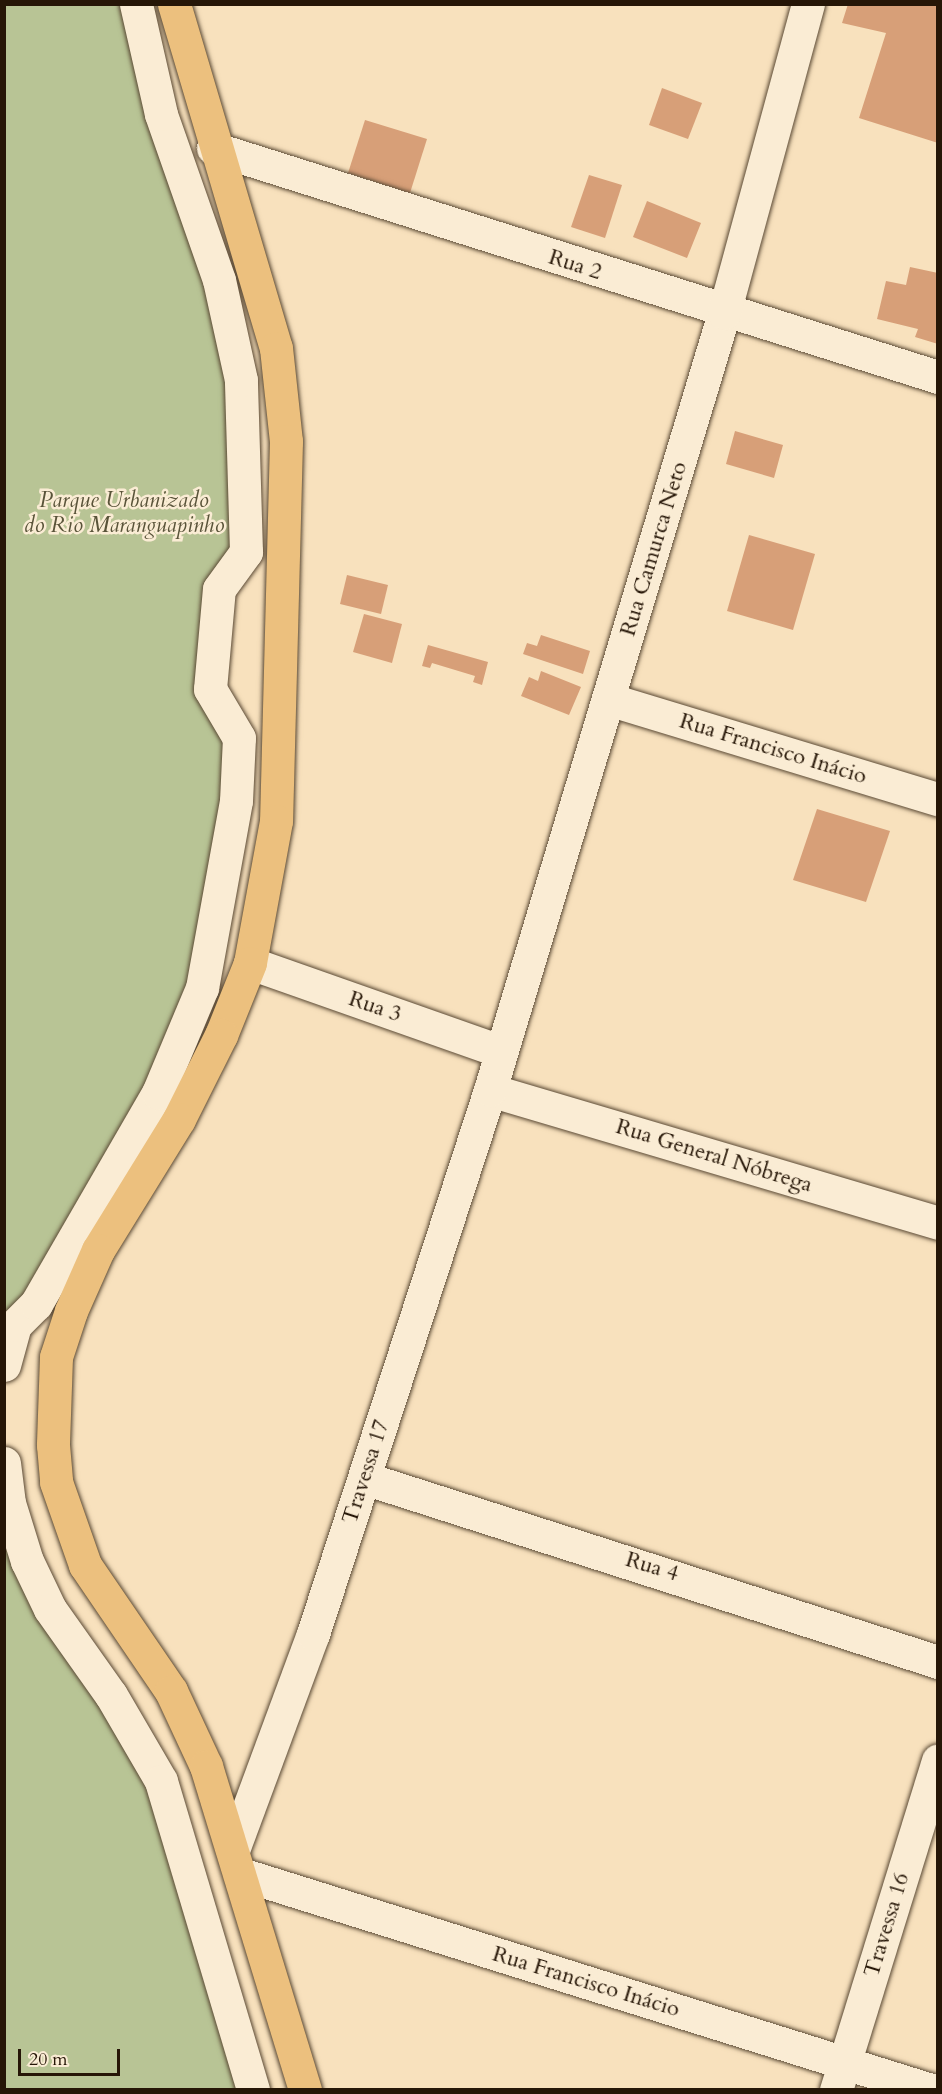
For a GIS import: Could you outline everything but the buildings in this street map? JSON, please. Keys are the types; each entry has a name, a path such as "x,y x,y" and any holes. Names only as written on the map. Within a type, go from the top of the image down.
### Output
{"main road":[{"path":"174,4 213,148 261,286 276,348 286,441 276,821 250,963 180,1119 98,1250 56,1357 51,1405 56,1482 68,1525 86,1565 171,1691 206,1766 305,2090"}],"street":[{"path":"4,1365 15,1325 36,1304 158,1093 202,988 236,801 239,738 210,689 219,589 246,552 241,380 219,280 162,114 136,4"},
{"name":"Rua Camurca Neto","path":"490,1090 724,313 808,4"},
{"name":"Rua 2","path":"213,148 724,313 938,377"},
{"name":"Rua Francisco Inácio","path":"608,699 938,799"},
{"name":"Rua 3","path":"250,963 500,1051"},
{"name":"Travessa 17","path":"237,1862 490,1090"},
{"name":"Rua General Nóbrega","path":"490,1090 938,1223"},
{"path":"4,1463 9,1503 27,1561 50,1609 111,1695 160,1780 253,2090"},
{"name":"Rua 4","path":"364,1478 938,1662"},
{"name":"Travessa 16","path":"840,2076 938,1760"},
{"name":"Rua Francisco Inácio","path":"237,1862 840,2076 931,2090"}],"green space":[{"name":"Parque Urbanizado do Rio Maranguapinho","path":"5,5 136,5 198,215 245,461 210,689 239,738 202,988 5,1365"},
{"path":"4,1463 9,1503 161,1781 253,2089 5,2089"}]}
